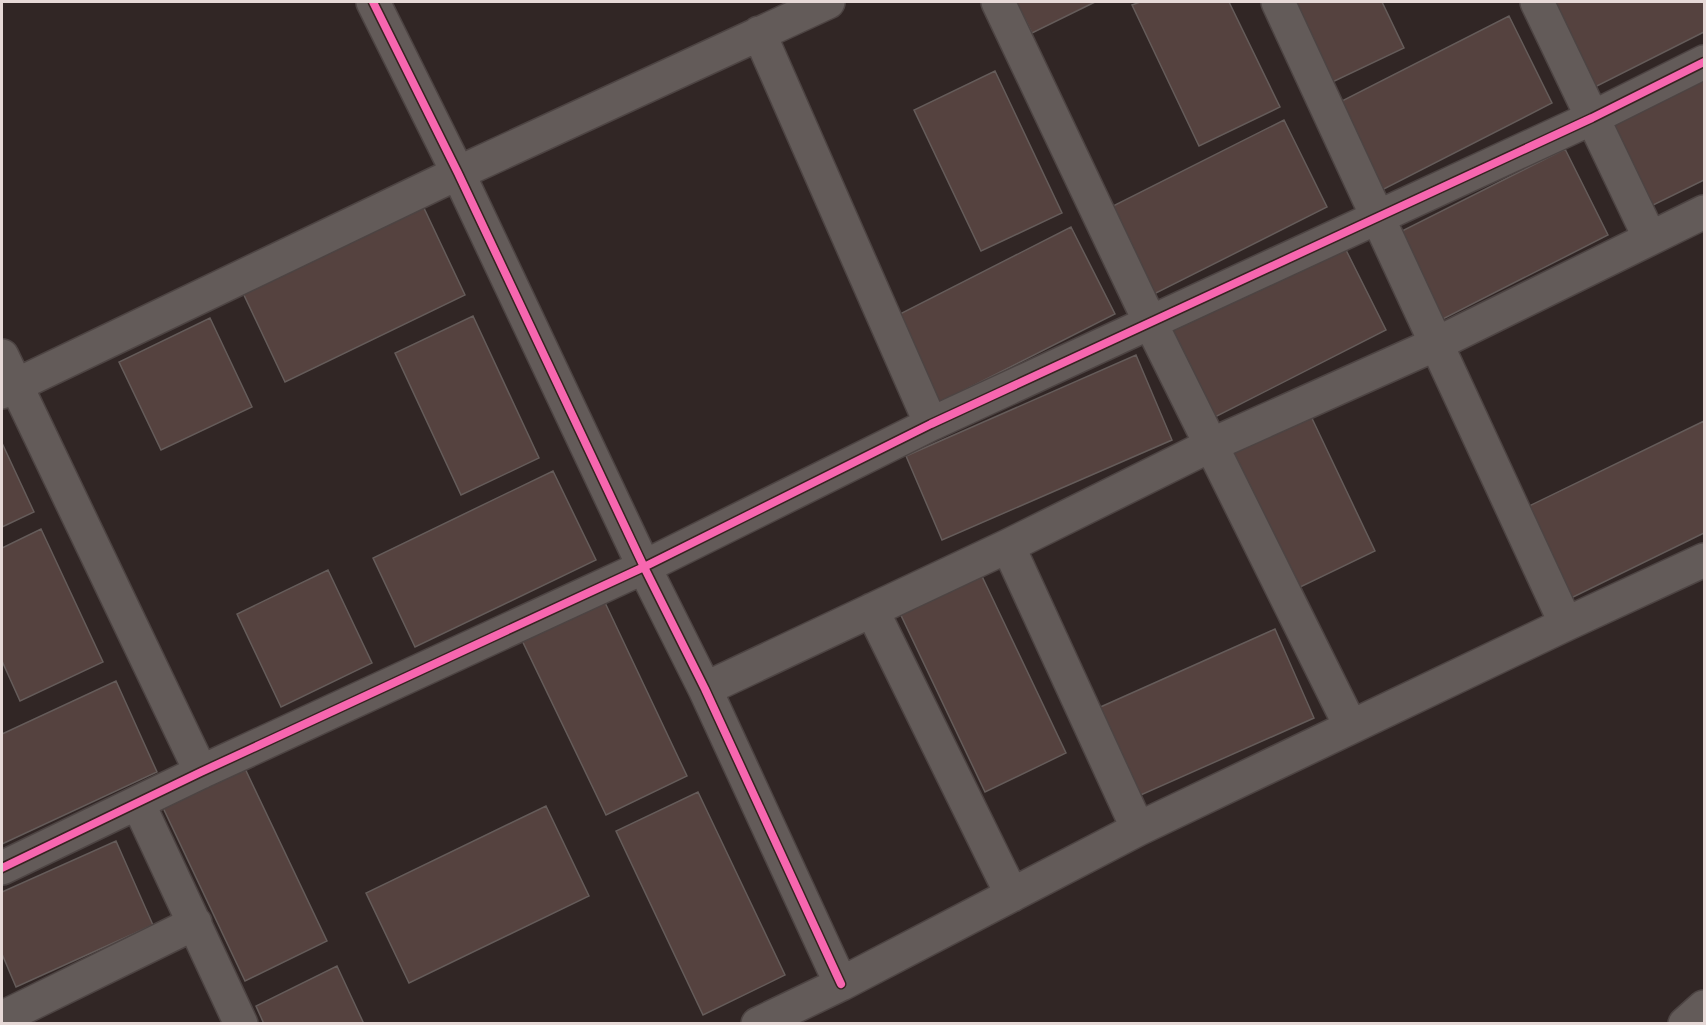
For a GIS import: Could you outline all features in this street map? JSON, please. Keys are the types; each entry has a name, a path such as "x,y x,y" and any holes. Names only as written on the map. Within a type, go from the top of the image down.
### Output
{"street":[{"path":"373,2 705,689 842,984"},
{"path":"9,388 458,174 828,2"},
{"path":"998,2 1151,324 1351,727"},
{"path":"1278,2 1566,624"},
{"path":"1537,2 1650,238"},
{"path":"759,33 931,424"},
{"path":"2,868 201,772 645,567 931,424 1377,219 1592,118 1704,62"},
{"path":"705,689 1008,546 1211,445 1436,344 1704,212"},
{"path":"2,356 9,388 201,772"},
{"path":"1008,546 1138,829"},
{"path":"758,1023 842,984 1138,829 1704,560"},
{"path":"872,610 1012,895"},
{"path":"138,802 241,1023"},
{"path":"2,1018 195,923"},
{"path":"1684,1023 1704,1007"}],"building":[{"path":"1016,2 1095,2 1032,33"},
{"path":"1140,2 1229,2 1280,107 1199,146 1132,5"},
{"path":"1283,2 1382,2 1404,48 1324,86"},
{"path":"1550,2 1704,2 1704,32 1589,90"},
{"path":"1509,16 1552,103 1378,192 1334,105"},
{"path":"995,71 1062,213 981,251 914,110"},
{"path":"1704,71 1704,180 1643,210 1600,124"},
{"path":"1284,120 1327,207 1152,295 1109,208"},
{"path":"1565,149 1608,235 1433,324 1390,237"},
{"path":"423,206 465,295 285,382 243,293"},
{"path":"1071,227 1115,314 939,403 896,316"},
{"path":"1343,244 1386,330 1211,419 1168,332"},
{"path":"473,316 539,458 461,495 395,353"},
{"path":"210,318 252,407 161,450 119,362"},
{"path":"1136,355 1172,440 942,540 906,456"},
{"path":"1308,410 1375,551 1294,590 1228,449"},
{"path":"1704,421 1704,533 1565,601 1521,510"},
{"path":"2,443 34,512 2,527"},
{"path":"553,471 596,560 415,647 373,558"},
{"path":"41,529 103,662 20,701 2,661 2,548"},
{"path":"328,570 372,663 281,707 237,614"},
{"path":"979,570 1066,753 985,792 898,609"},
{"path":"600,592 687,776 606,815 518,632"},
{"path":"1275,629 1314,718 1134,798 1096,709"},
{"path":"116,681 157,772 2,844 2,734"},
{"path":"240,758 327,941 245,981 158,797"},
{"path":"698,792 785,975 703,1015 616,831"},
{"path":"546,806 589,896 409,983 366,893"},
{"path":"116,841 153,925 16,987 2,954 2,892"},
{"path":"337,966 364,1024 264,1024 256,1006"}],"cycle path":[{"path":"373,2 458,173 644,567 705,689 841,984"},
{"path":"2,868 201,772 644,567 931,424 1592,118 1704,62"}]}
